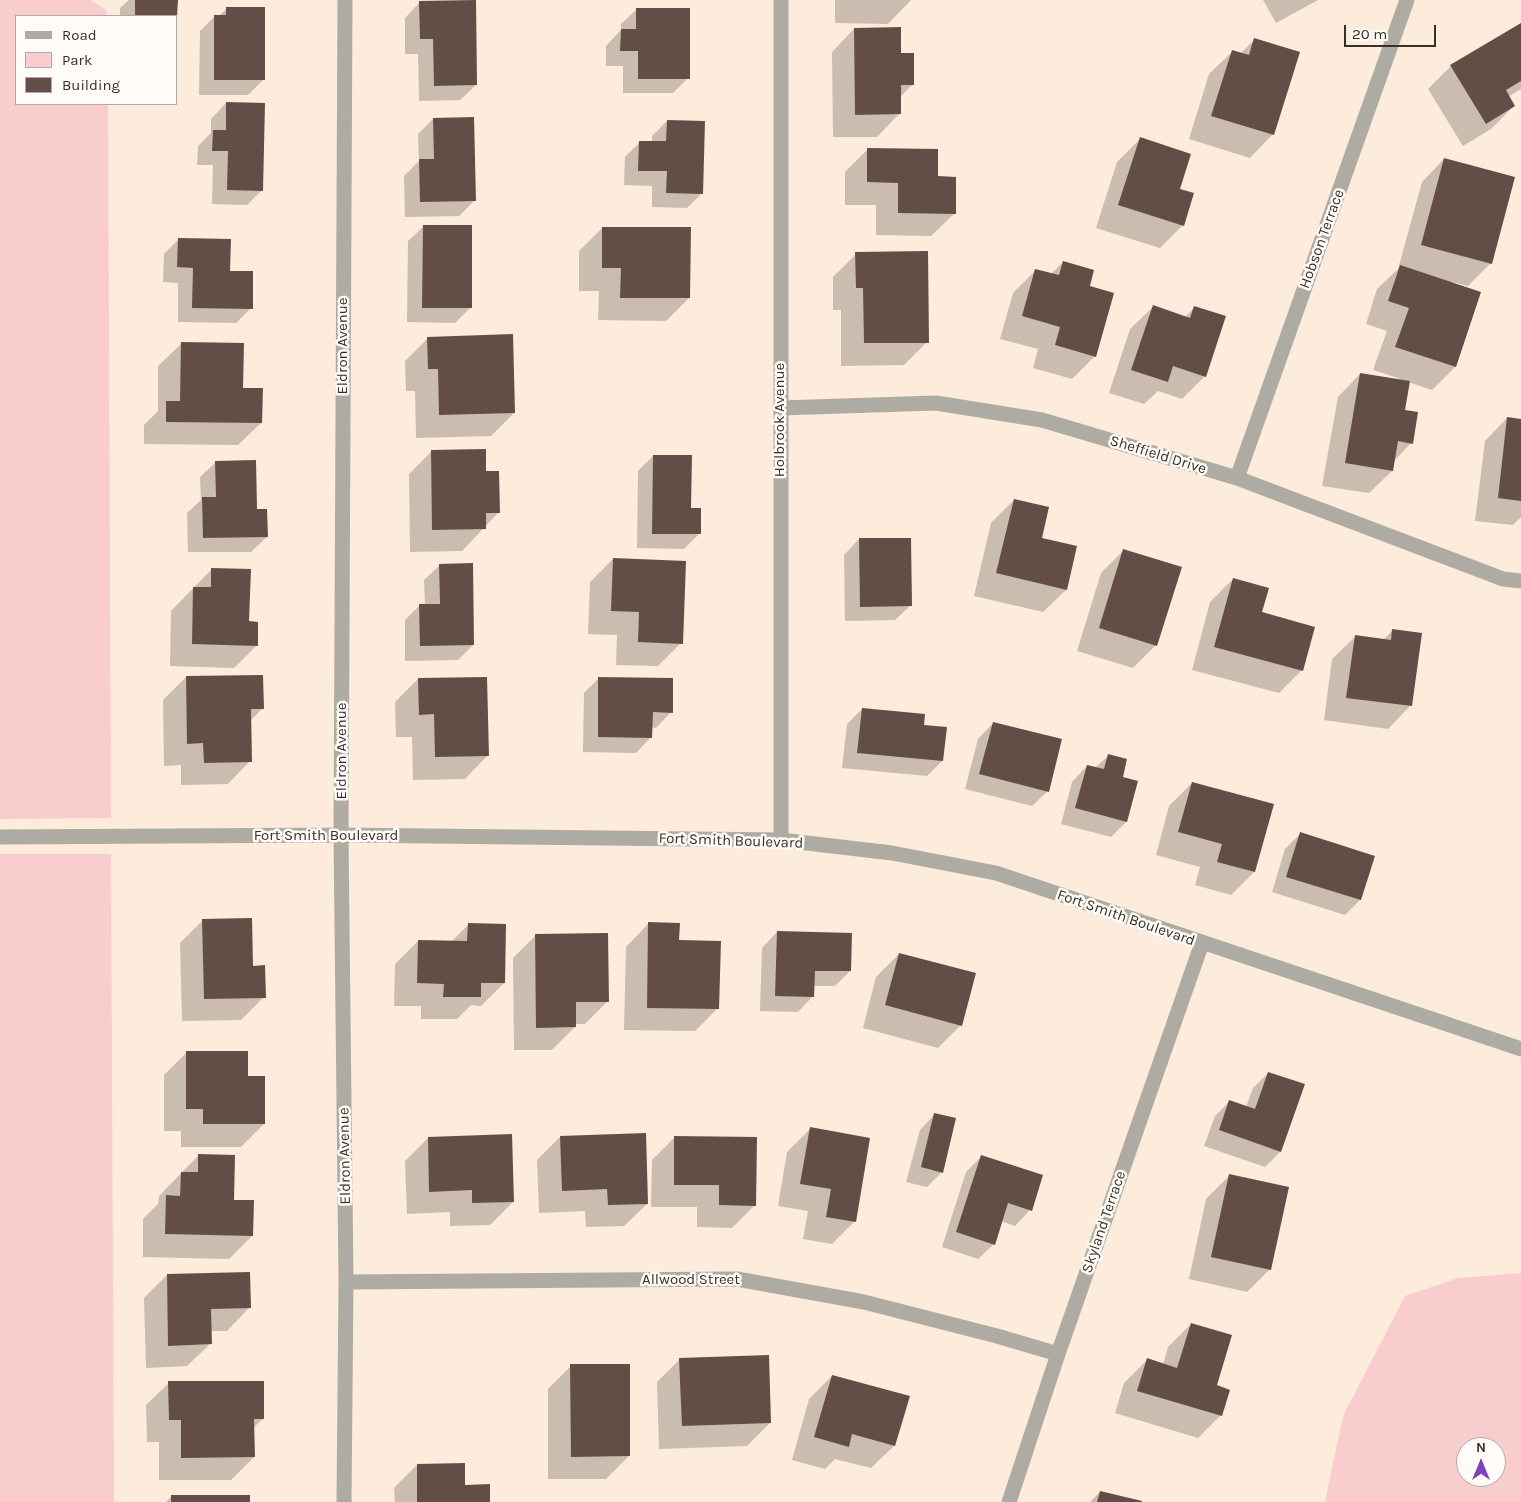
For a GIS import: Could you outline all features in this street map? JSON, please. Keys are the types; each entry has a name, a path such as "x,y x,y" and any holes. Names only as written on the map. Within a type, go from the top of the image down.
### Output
{"street":[{"name":"Eldron Avenue","path":"344,1502 346,1282 341,835 345,0"},
{"name":"Holbrook Avenue","path":"781,0 781,840"},
{"name":"Hobson Terrace","path":"1237,478 1407,0"},
{"name":"Sheffield Drive","path":"780,408 936,403 1042,420 1237,478 1502,579 1521,581"},
{"name":"Fort Smith Boulevard","path":"0,837 341,835 781,840 892,853 996,873 1521,1049"},
{"name":"Skyland Terrace","path":"1009,1502 1058,1354 1202,943"},
{"name":"Allwood Street","path":"346,1282 737,1279 864,1302 997,1336 1058,1354"}],"green space":[{"path":"0,0 91,0 107,11 107,15 15,15 15,105 108,105 111,818 0,819"},
{"path":"0,854 111,854 114,1502 0,1502"},
{"path":"1521,1273 1521,1502 1325,1502 1343,1416 1405,1296 1458,1278"}],"building":[{"path":"135,0 178,0 177,15 135,15"},
{"path":"476,0 477,85 434,86 433,39 420,39 419,1"},
{"path":"226,7 265,7 265,80 214,80 214,15 226,15"},
{"path":"636,8 690,8 690,79 638,79 638,51 620,51 621,29 636,29"},
{"path":"1521,23 1521,81 1506,90 1515,106 1486,124 1450,65"},
{"path":"901,27 901,53 914,53 914,85 901,85 901,114 855,115 854,28"},
{"path":"1254,38 1300,52 1274,135 1211,116 1232,50 1249,55"},
{"path":"226,102 265,103 263,191 227,190 228,151 212,151 213,130 226,130"},
{"path":"474,117 476,201 420,202 419,159 434,159 433,118"},
{"path":"667,120 705,121 703,194 666,193 667,171 638,171 639,141 666,141"},
{"path":"1140,137 1191,154 1180,189 1194,193 1184,226 1118,205"},
{"path":"867,148 938,149 938,176 956,177 956,214 898,213 898,183 867,182"},
{"path":"1444,158 1515,177 1492,264 1421,245"},
{"path":"423,225 472,225 472,308 422,308"},
{"path":"602,227 691,227 690,298 620,298 621,268 602,268"},
{"path":"178,238 231,239 230,271 253,271 253,309 192,308 193,268 177,267"},
{"path":"928,251 929,343 864,343 863,288 856,288 855,252"},
{"path":"1063,261 1094,270 1090,286 1114,293 1096,357 1055,345 1060,327 1022,316 1035,269 1059,275"},
{"path":"1400,265 1481,292 1456,367 1395,347 1409,308 1388,301"},
{"path":"1153,305 1190,318 1194,306 1226,316 1206,377 1173,366 1168,382 1131,370"},
{"path":"513,334 515,413 439,415 438,369 428,369 427,337"},
{"path":"181,342 244,343 243,388 263,388 262,423 166,422 166,401 180,401"},
{"path":"1360,373 1410,381 1405,410 1418,412 1413,444 1398,441 1393,471 1345,463"},
{"path":"1507,417 1521,419 1521,501 1498,498"},
{"path":"486,449 486,471 499,471 500,513 486,513 486,529 432,530 431,450"},
{"path":"653,455 692,455 691,508 701,508 701,534 652,534"},
{"path":"256,460 257,509 267,509 268,537 203,538 202,497 216,497 215,461"},
{"path":"1014,499 1049,507 1042,538 1077,546 1067,590 996,573"},
{"path":"859,538 911,538 912,606 860,607"},
{"path":"1123,549 1182,567 1157,646 1099,628"},
{"path":"613,558 686,561 683,644 638,642 639,612 611,611"},
{"path":"473,563 474,645 420,646 419,604 440,604 439,564"},
{"path":"211,568 251,569 249,621 258,622 258,646 192,644 193,587 211,587"},
{"path":"1233,578 1269,588 1262,612 1315,627 1303,671 1214,647"},
{"path":"1392,629 1422,633 1412,706 1346,698 1355,635 1391,640"},
{"path":"263,675 264,709 251,709 252,762 204,763 203,743 187,744 186,676"},
{"path":"487,677 489,756 435,757 434,714 419,715 418,678"},
{"path":"598,677 673,678 673,713 653,712 652,738 598,737"},
{"path":"862,708 925,714 924,725 947,727 943,761 857,753"},
{"path":"993,722 1062,739 1049,792 979,774"},
{"path":"1108,754 1127,759 1123,777 1138,781 1127,822 1075,808 1087,765 1104,769"},
{"path":"1192,782 1274,804 1255,872 1217,862 1222,844 1178,832"},
{"path":"1300,832 1375,856 1361,900 1286,877"},
{"path":"252,918 253,966 265,965 266,998 204,999 202,919"},
{"path":"648,922 680,923 679,940 721,941 719,1009 647,1008"},
{"path":"468,923 506,924 505,983 481,983 481,997 443,997 444,984 417,983 418,940 467,941"},
{"path":"777,931 852,933 851,971 815,971 814,997 775,996"},
{"path":"608,933 609,1002 576,1002 576,1027 536,1028 535,934"},
{"path":"899,953 976,973 962,1026 885,1005"},
{"path":"186,1051 248,1051 248,1076 265,1076 265,1124 203,1124 203,1109 186,1109"},
{"path":"1268,1072 1305,1084 1281,1152 1219,1130 1229,1100 1255,1109"},
{"path":"934,1113 956,1118 943,1173 921,1167"},
{"path":"810,1127 870,1138 856,1222 826,1217 831,1189 800,1184"},
{"path":"646,1133 648,1204 608,1205 607,1189 562,1191 560,1136"},
{"path":"512,1134 514,1202 472,1203 472,1190 429,1192 428,1137"},
{"path":"674,1136 757,1137 756,1206 719,1205 719,1185 674,1185"},
{"path":"198,1154 235,1155 234,1200 254,1200 253,1236 165,1234 166,1195 180,1196 181,1172 198,1172"},
{"path":"981,1155 1043,1175 1032,1211 1008,1203 995,1245 956,1232"},
{"path":"1229,1174 1289,1187 1271,1270 1211,1257"},
{"path":"250,1272 251,1308 211,1309 212,1344 168,1346 167,1274"},
{"path":"1191,1323 1232,1335 1217,1385 1230,1390 1222,1416 1137,1391 1147,1358 1177,1368"},
{"path":"769,1355 771,1423 682,1426 679,1358"},
{"path":"570,1364 630,1364 630,1456 571,1457"},
{"path":"832,1375 910,1396 895,1446 852,1434 849,1447 814,1437"},
{"path":"168,1381 264,1381 264,1419 254,1419 255,1457 181,1458 181,1420 169,1420"},
{"path":"465,1463 465,1485 490,1484 490,1502 417,1502 417,1464"},
{"path":"1100,1491 1142,1501 1142,1502 1097,1502"},
{"path":"171,1495 250,1495 250,1502 171,1502"}]}
